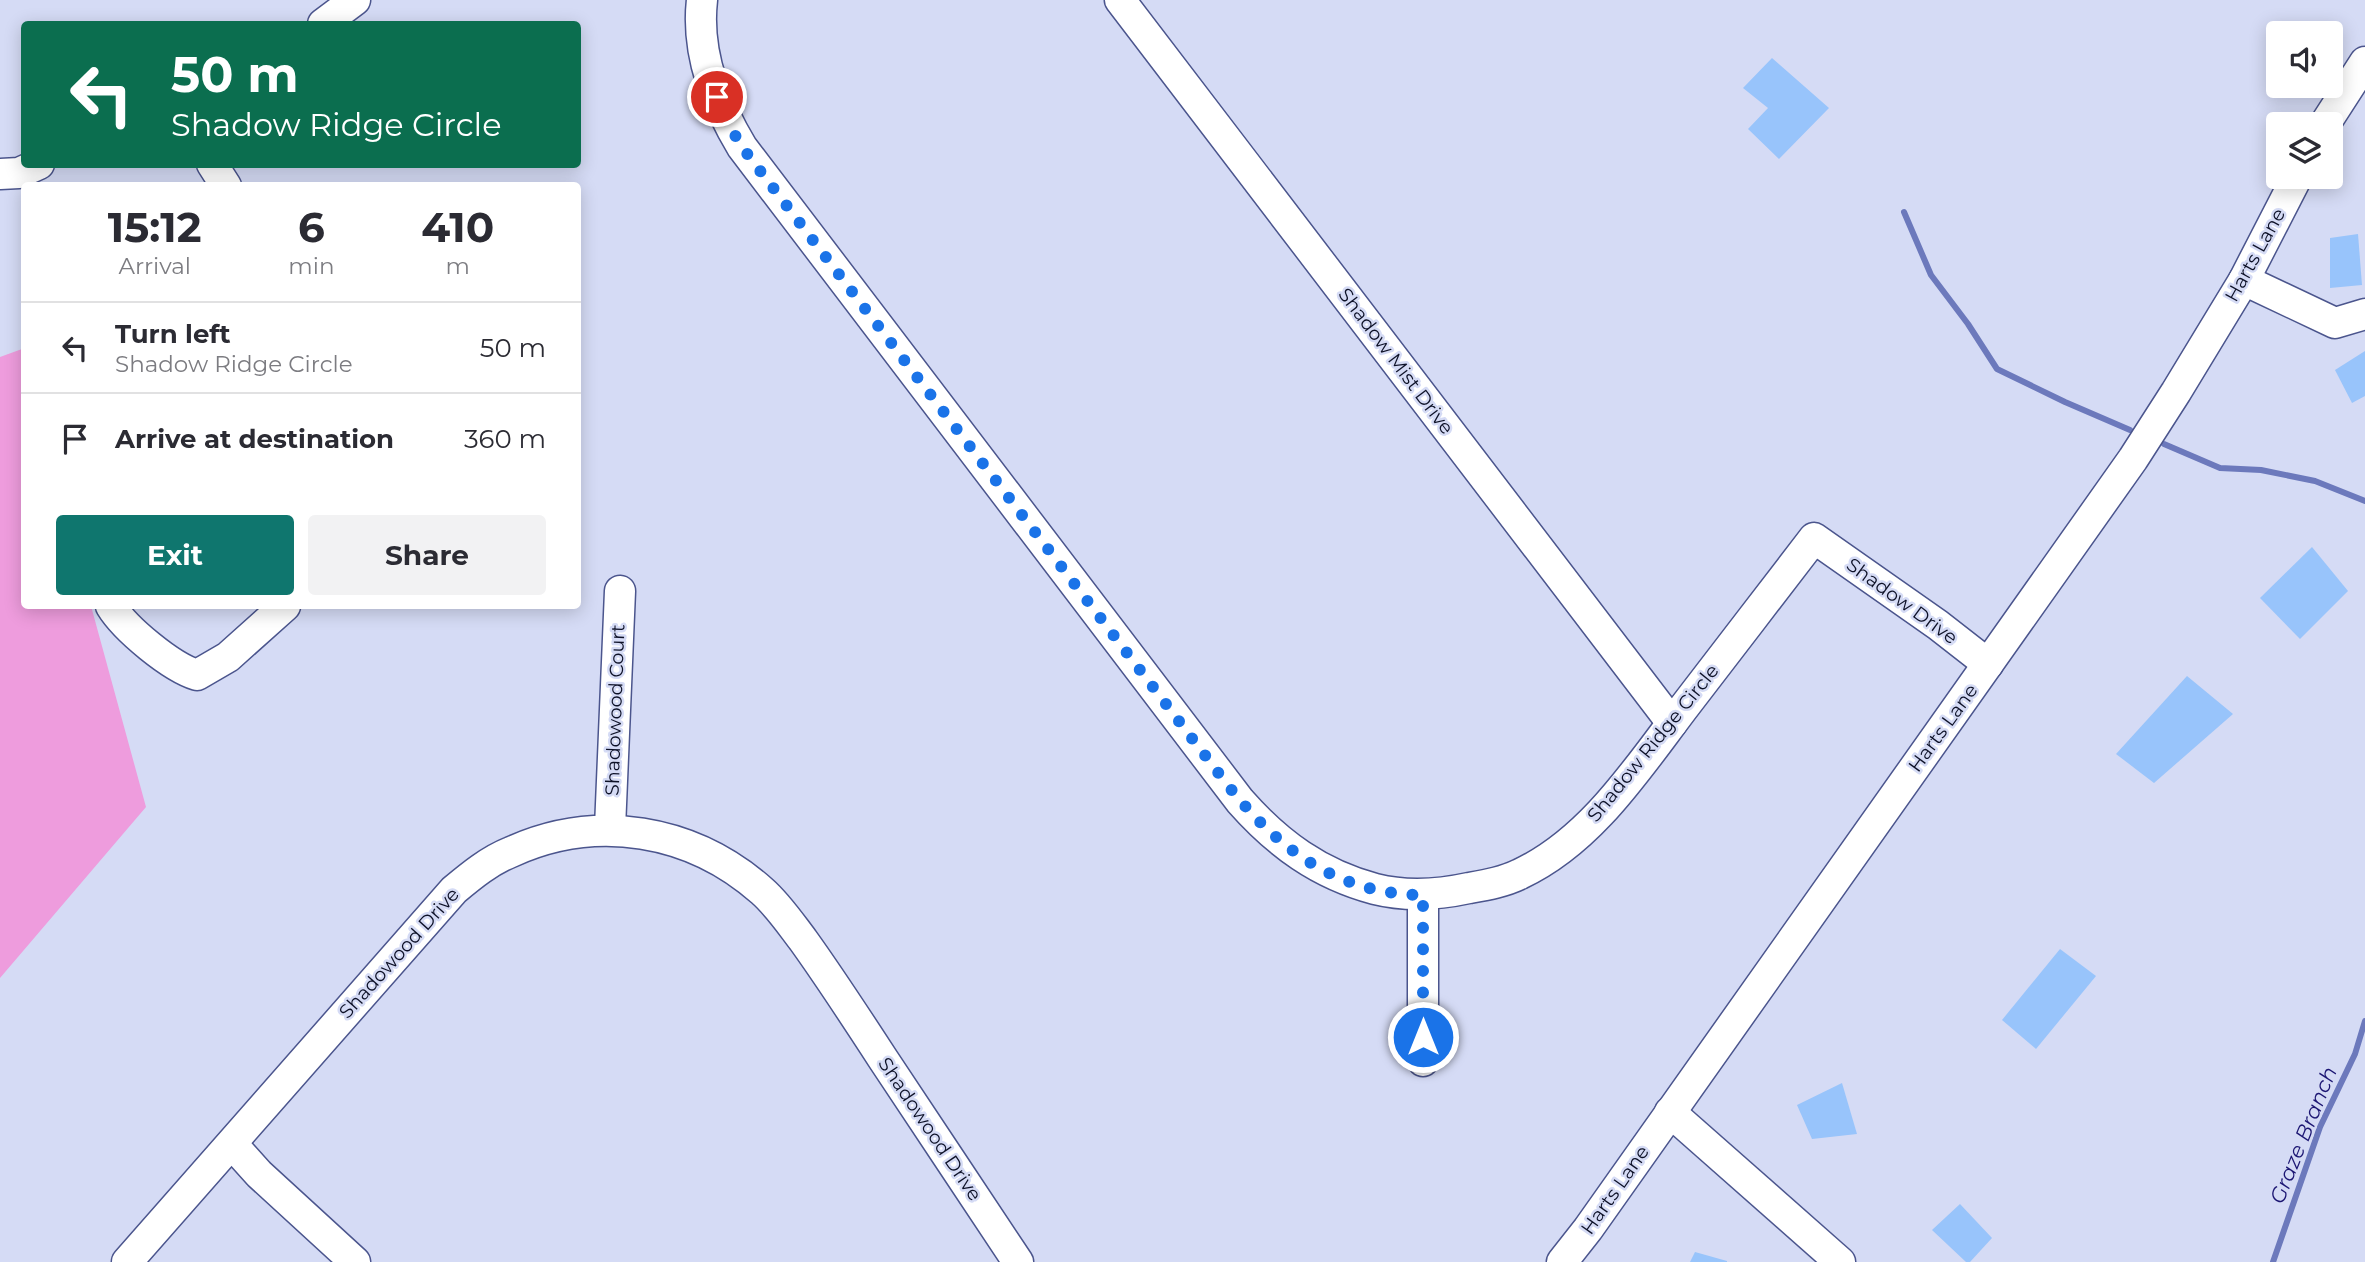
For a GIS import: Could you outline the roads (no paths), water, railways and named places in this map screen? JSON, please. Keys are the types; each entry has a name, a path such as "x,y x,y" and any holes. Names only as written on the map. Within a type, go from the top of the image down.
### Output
{"street":[{"path":"327,21 355,0"},
{"name":"Shadow Ridge Circle","path":"702,0 706,62 717,97 742,147 1240,801 1277,840 1318,867 1353,883 1391,893 1423,895 1501,882 1521,874 1545,859 1601,811 1814,538"},
{"name":"Shadow Mist Drive","path":"1120,0 1672,723"},
{"path":"2333,112 2365,62"},
{"path":"0,174 19,173 30,168"},
{"name":"Harts Lane","path":"1562,1262 2133,459 2244,280 2291,189"},
{"path":"2244,280 2334,323 2365,314"},
{"name":"Shadow Drive","path":"1814,538 1989,664"},
{"name":"Shadowood Court","path":"610,828 620,590"},
{"path":"113,609 121,620 150,644 183,669 197,675 228,657 282,609"},
{"name":"Shadowood Drive","path":"127,1262 454,890 475,873 512,851 553,836 610,828 665,837 687,845 743,876 779,908 827,974 1018,1262"},
{"path":"1423,895 1423,1061"},
{"path":"1670,1112 1840,1262"},
{"path":"232,1144 260,1174 355,1262"}],"waterway":[{"path":"1904,212 1931,275 1968,324 1997,369 2130,430"},
{"path":"2164,444 2220,468 2261,470 2315,481 2365,501"},
{"name":"Graze Branch","path":"2273,1262 2320,1127 2355,1054 2365,1021"}]}
